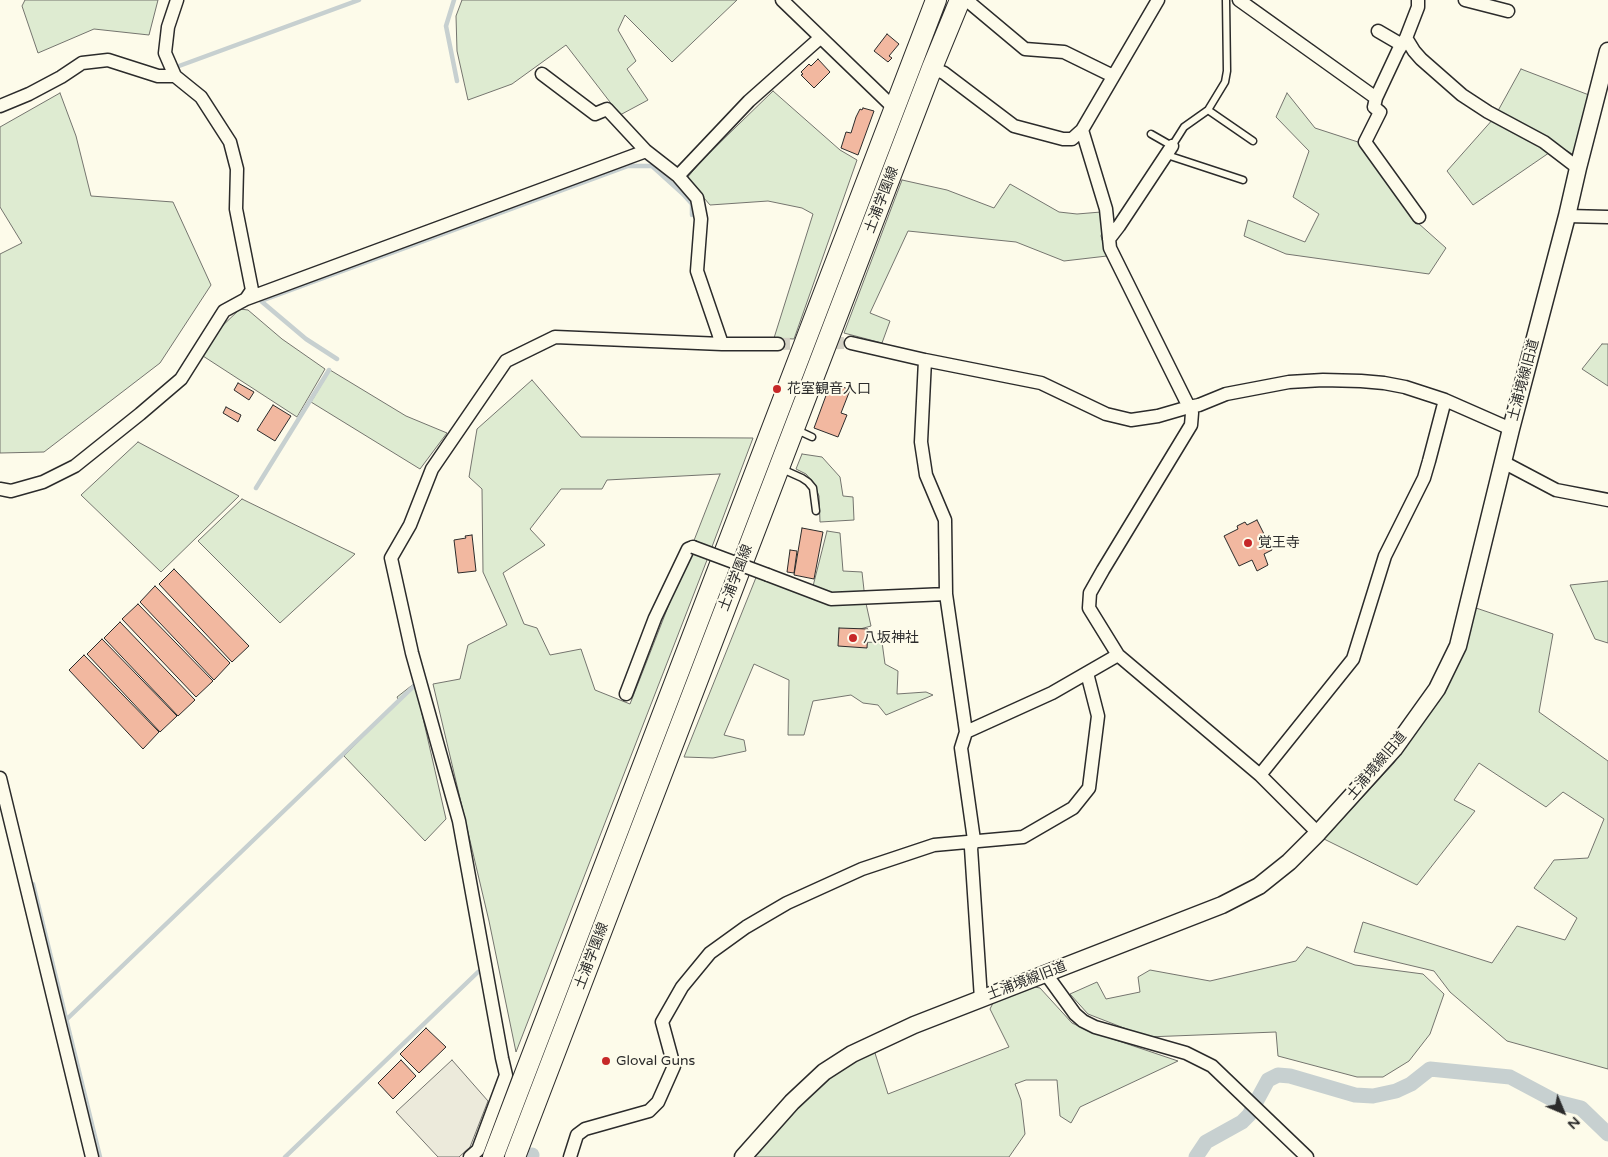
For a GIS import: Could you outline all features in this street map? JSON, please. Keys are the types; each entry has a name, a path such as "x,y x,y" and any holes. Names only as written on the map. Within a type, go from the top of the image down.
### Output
{"main road":[{"name":"土浦学園線","path":"488,1155 513,1080 775,422 936,0"},
{"name":"土浦学園線","path":"515,1157 779,468 803,433 932,68 961,0"}],"street":[{"path":"177,0 168,27 165,54 175,76 201,97 230,142 237,170 236,208 252,290 246,299"},
{"path":"782,0 895,109"},
{"path":"961,0 970,3 1025,48 1064,52 1113,76"},
{"path":"932,68 944,73 1014,126 1063,139 1072,138 1082,130 1158,0"},
{"path":"1239,0 1376,98"},
{"path":"1418,217 1365,142 1380,112 1374,107 1376,98 1404,42 1419,0"},
{"path":"1465,0 1508,10"},
{"path":"1378,32 1404,42 1462,95 1488,112 1544,142 1578,168"},
{"path":"678,176 749,101 820,38"},
{"name":"土浦境線旧道","path":"743,1157 792,1102 824,1072 852,1054 914,1025 1242,896 1259,886 1274,875 1318,833 1394,749 1437,689 1458,646 1511,429 1608,50"},
{"path":"0,106 30,94 82,63 108,60 158,76 175,76"},
{"path":"542,74 595,114 607,109 646,151 678,176 697,198 701,219 696,271 722,344"},
{"path":"1082,130 1106,209 1110,248 1192,413 1192,424 1090,593 1089,608 1118,655 1260,775 1318,833"},
{"path":"1109,239 1169,150"},
{"path":"0,489 11,491 43,482 75,466 140,414 180,378 224,311 246,299 646,151"},
{"path":"1567,216 1608,217"},
{"path":"539,1093 513,1080 502,1058 459,821 412,653 391,558 410,525 432,469 506,361 556,337 722,344 778,344"},
{"path":"851,343 1041,383 1106,414 1131,420 1158,416 1199,405 1226,394 1245,390 1289,382 1322,380 1384,383 1406,387 1445,400 1511,429"},
{"path":"925,360 921,442 926,475 945,520 946,594 966,732 960,748 974,840 971,848 981,999"},
{"path":"1260,775 1353,658 1385,556 1424,478 1445,400"},
{"path":"775,422 803,433"},
{"path":"1503,462 1556,490 1608,500"},
{"path":"626,694 655,618 688,549 693,547 831,598 946,594"},
{"path":"966,732 1052,692 1118,655"},
{"path":"570,1157 577,1135 585,1129 649,1111 658,1102 674,1066 662,1022 682,987 710,953 746,927 787,903 862,869 934,845 1023,836 1073,808 1089,788 1098,716 1087,673"},
{"path":"0,778 92,1157"},
{"path":"1046,974 1074,1014 1083,1021 1095,1027 1186,1053 1212,1066 1306,1157"}],"lane":[{"path":"1169,150 1184,127 1208,110 1225,82 1227,71 1226,0"},
{"path":"1208,110 1253,141"},
{"path":"1151,134 1169,150 1243,180"},
{"path":"779,468 808,482 813,488 816,511"}],"green space":[{"path":"25,0 158,0 149,35 94,29 38,53 22,6"},
{"path":"462,0 737,0 672,62 625,15 618,30 636,61 627,69 648,100 620,115 566,45 512,84 468,100 457,51 456,16"},
{"path":"1521,69 1589,95 1574,155 1559,146 1473,205 1447,171 1494,118"},
{"path":"773,91 840,150 857,160 794,339 774,338 813,214 802,208 768,201 710,205 687,178 703,159"},
{"path":"60,93 76,136 91,196 173,202 211,285 160,363 44,452 0,453 0,254 22,243 0,207 0,127"},
{"path":"1287,93 1315,128 1358,142 1418,223 1446,248 1429,274 1286,254 1244,236 1248,220 1305,242 1319,214 1293,197 1309,151 1276,117"},
{"path":"902,180 947,190 994,208 1010,184 1059,212 1077,214 1101,212 1105,222 1101,236 1107,256 1064,261 1016,242 908,231 870,313 890,321 882,343 844,333"},
{"path":"240,309 248,310 282,339 325,369 297,417 203,356 217,331"},
{"path":"1602,344 1608,344 1608,386 1582,369"},
{"path":"330,370 406,416 447,433 420,469 311,402"},
{"path":"532,380 581,437 753,438 516,1052 489,921 433,684 460,679 468,645 507,625 483,572 482,489 469,477 477,429","holes":["720,474 630,704 595,690 581,649 550,655 537,628 524,624 503,573 545,545 530,529 561,489 602,489 607,480"]},
{"path":"138,442 239,496 161,572 81,495"},
{"path":"802,454 822,457 840,477 843,496 853,497 854,520 820,522 819,496 813,482 806,474 796,469"},
{"path":"242,499 355,554 280,623 198,541"},
{"path":"827,531 840,533 843,571 862,572 871,626 842,634 841,643 882,642 885,664 898,671 897,694 926,692 933,695 886,715 878,705 863,703 851,695 813,701 804,735 788,735 789,680 754,664 724,735 744,740 746,751 713,758 684,757 757,575 811,594"},
{"path":"1608,581 1608,643 1595,639 1570,585"},
{"path":"1476,608 1553,634 1539,712 1608,761 1608,1069 1507,1041 1450,992 1434,971 1354,952 1363,922 1492,963 1517,926 1565,940 1577,918 1534,888 1554,860 1588,858 1604,819 1563,792 1546,807 1479,763 1454,800 1475,811 1417,885 1324,839 1394,763 1445,689 1462,653"},
{"path":"415,683 446,819 425,841 344,756 399,701 397,697"},
{"path":"1307,947 1355,965 1423,974 1444,994 1430,1034 1409,1061 1383,1077 1357,1077 1278,1056 1276,1032 1147,1037 1088,1014 1070,994 1097,982 1106,999 1140,992 1138,977 1150,970 1210,981 1296,961"},
{"path":"1035,987 1040,988 1072,1023 1089,1031 1178,1061 1080,1107 1071,1123 1060,1116 1057,1080 1026,1080 1015,1084 1021,1100 1025,1134 1009,1157 753,1157 764,1142 830,1075 874,1050 888,1094 1009,1047 990,1009 993,1003"}],"shaded area":[{"path":"452,1060 488,1101 470,1147 459,1157 438,1157 396,1112"}],"building":[{"path":"887,34 899,44 889,56 892,58 888,62 874,51"},
{"path":"818,59 830,72 814,88 801,75 803,74 801,72"},
{"path":"863,108 874,111 858,155 841,148 846,132 851,133 856,117 860,109 862,110"},
{"path":"831,382 850,390 841,413 847,415 838,437 814,428"},
{"path":"238,383 254,392 249,400 234,390"},
{"path":"273,405 291,416 275,441 257,430"},
{"path":"226,407 241,415 238,422 223,413"},
{"name":"覚王寺","path":"1257,520 1272,550 1264,554 1268,565 1257,571 1252,560 1239,566 1224,536 1238,529 1237,526 1245,522 1247,525"},
{"path":"802,528 823,532 814,579 794,575"},
{"path":"472,535 476,571 458,573 454,540"},
{"path":"790,550 797,551 794,573 787,572"},
{"path":"174,569 249,646 232,662 159,584"},
{"path":"155,586 230,663 214,680 140,602"},
{"path":"138,604 213,681 196,697 122,619"},
{"path":"120,622 195,700 178,716 104,638"},
{"name":"八坂神社","path":"839,628 868,629 867,648 838,646"},
{"path":"102,639 177,716 160,732 87,654"},
{"path":"84,655 159,732 143,749 69,670"},
{"path":"426,1028 446,1047 419,1073 400,1054"},
{"path":"401,1060 416,1076 393,1099 378,1083"}],"waterway":[{"path":"179,66 359,0"},
{"path":"454,0 446,26 457,81"},
{"path":"337,359 306,339 261,301 628,166 652,166 692,204 692,215"},
{"path":"256,488 329,370"},
{"path":"66,1020 414,686"},
{"path":"33,884 100,1157"},
{"path":"285,1157 478,972"},
{"path":"1196,1157 1206,1142 1242,1122 1249,1115 1268,1080 1278,1075 1290,1076 1355,1095 1373,1096 1396,1091 1411,1084 1430,1069 1510,1077 1557,1102 1581,1108 1608,1134"}],"tunnel":[{"path":"778,344 851,343"}],"place":[{"name":"花室観音入口","path":"777,389"},
{"name":"覚王寺","path":"1248,543"},
{"name":"八坂神社","path":"853,638"},
{"name":"Gloval Guns","path":"606,1061"}]}
